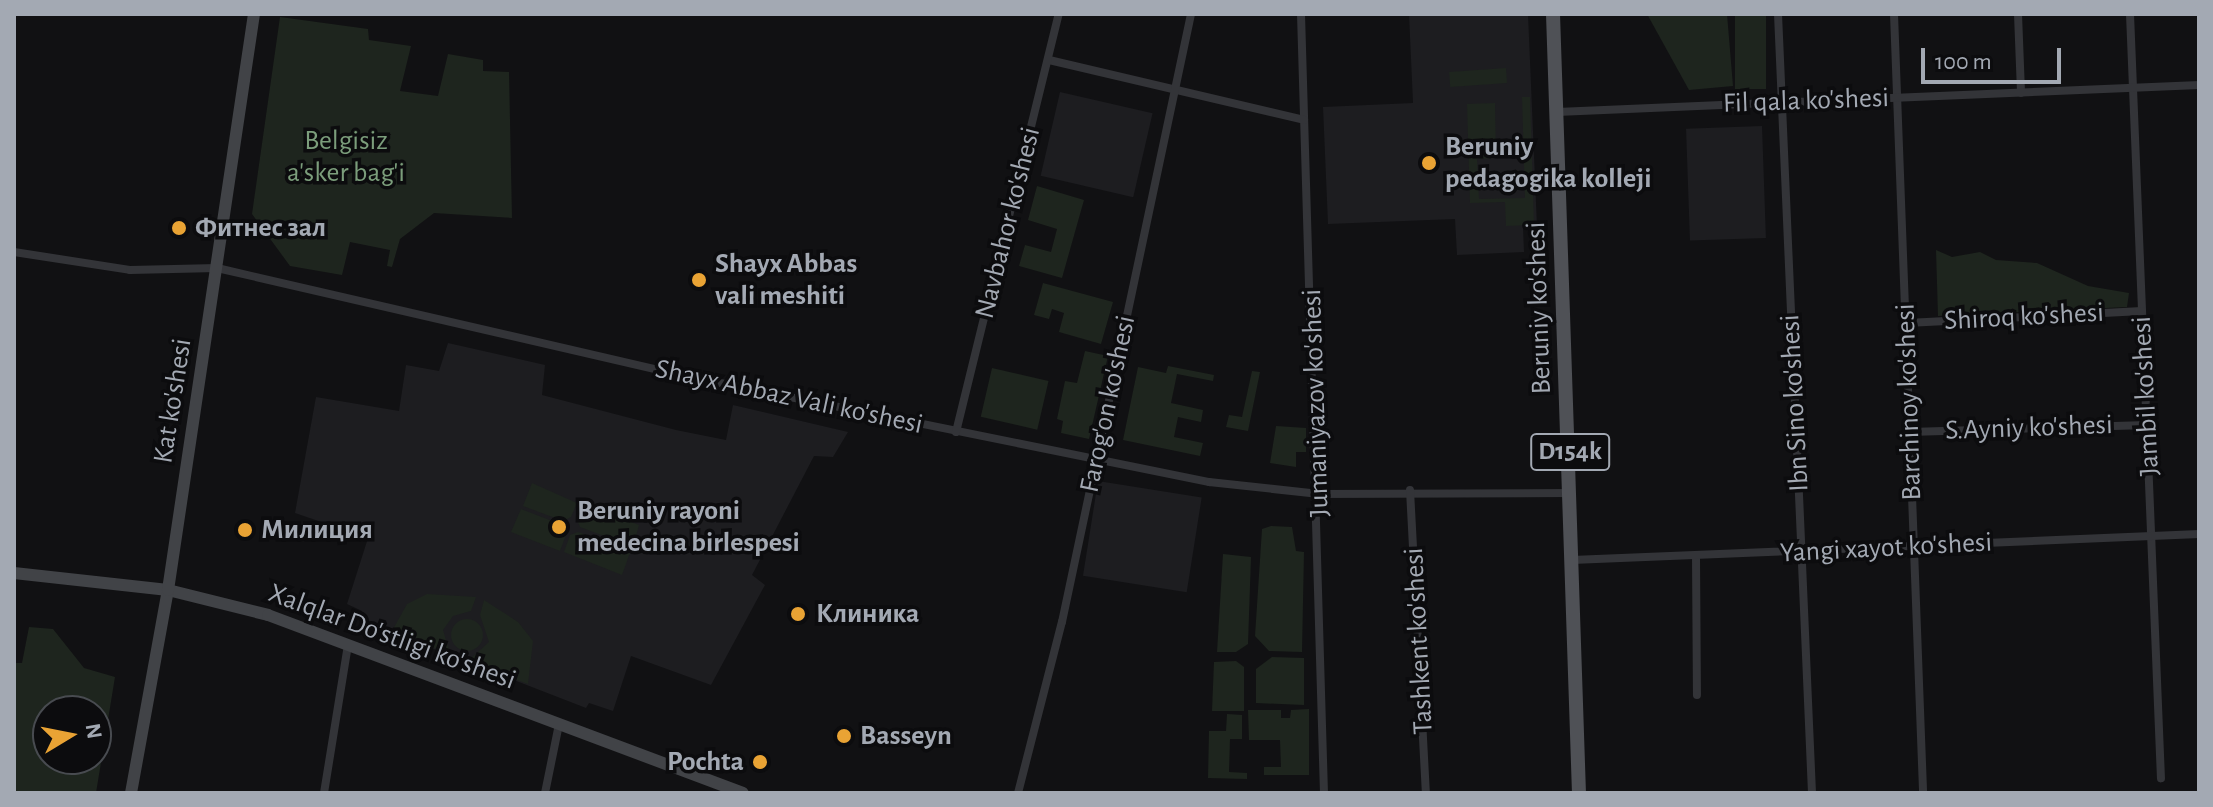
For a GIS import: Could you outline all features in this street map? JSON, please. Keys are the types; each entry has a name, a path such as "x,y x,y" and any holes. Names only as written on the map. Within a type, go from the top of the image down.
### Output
{"main road":[{"name":"Beruniy ko'shesi","path":"1553,14 1579,793"}],"street":[{"name":"Kat ko'shesi","path":"131,793 168,590 254,14"},
{"name":"Navbahor ko'shesi","path":"956,432 1059,14"},
{"name":"Farog'on ko'shesi","path":"1018,793 1030,761 1191,14"},
{"name":"Jumaniyazov ko'shesi","path":"1301,14 1319,494 1324,793"},
{"name":"Ibn Sino ko'shesi","path":"1778,14 1812,793"},
{"name":"Barchinoy ko'shesi","path":"1894,14 1923,790"},
{"path":"2018,14 2021,93"},
{"name":"Jambil ko'shesi","path":"2130,14 2154,537 2161,778"},
{"path":"1049,60 1304,120"},
{"name":"Fil qala ko'shesi","path":"1557,112 2199,85"},
{"name":"Shayx Abbaz Vali ko'shesi","path":"14,252 130,270 217,268 681,375 1209,482 1319,494 1410,490 1571,493"},
{"name":"Shiroq ko'shesi","path":"1907,323 2142,311"},
{"name":"S.Ayniy ko'shesi","path":"1910,432 2147,425"},
{"name":"Tashkent ko'shesi","path":"1410,490 1426,793"},
{"name":"Yangi xayot ko'shesi","path":"1572,560 1802,554 1914,544 2199,534"},
{"path":"1696,557 1697,695"},
{"name":"Xalqlar Do'stligi ko'shesi","path":"14,573 168,590 268,615 743,793"},
{"path":"324,793 348,643"},
{"path":"545,793 559,724"}],"shaded area":[{"name":"Beruniy pedagogika kolleji","path":"1409,14 1528,14 1537,226 1523,227 1524,252 1457,255 1455,219 1328,224 1323,107 1413,103"},
{"path":"1060,92 1153,113 1133,197 1041,176"},
{"path":"1762,126 1766,238 1690,241 1686,129"},
{"name":"Beruniy rayoni medecina birlespesi","path":"448,343 545,365 542,395 676,430 726,440 733,405 848,432 833,457 814,456 752,575 765,585 711,685 631,656 613,711 589,703 586,708 359,620 362,611 347,604 368,538 295,513 316,397 399,411 406,365 439,371"},
{"path":"1098,481 1202,497 1187,592 1083,576"}],"green space":[{"path":"1647,14 1727,14 1733,86 1689,90"},
{"path":"1735,14 1766,14 1766,89 1735,89"},
{"name":"Belgisiz a'sker bag'i","path":"280,17 368,29 369,40 411,46 400,91 438,96 448,54 483,60 483,71 509,72 512,218 434,213 400,239 392,267 387,266 390,250 350,242 342,275 290,266 252,214"},
{"path":"1506,68 1507,83 1450,87 1449,72"},
{"path":"1522,97 1530,97 1534,225 1506,226 1505,202 1470,203 1467,104 1495,103 1496,158 1477,159 1479,199 1525,198"},
{"path":"1037,186 1084,200 1062,278 1019,266 1025,245 1051,252 1057,229 1028,220"},
{"path":"1936,250 1952,257 1980,252 1996,260 2037,263 2088,286 2129,293 2127,307 1938,316"},
{"path":"1043,283 1113,302 1101,344 1059,332 1064,313 1052,309 1049,319 1034,315"},
{"path":"1085,351 1108,356 1089,439 1061,433 1063,421 1057,419 1065,381 1077,383"},
{"path":"1168,366 1214,375 1213,381 1177,374 1171,403 1203,410 1201,422 1178,417 1174,437 1203,443 1200,456 1123,440 1138,367 1166,373"},
{"path":"992,368 1049,381 1037,430 981,417"},
{"path":"1252,371 1260,372 1248,431 1226,427 1229,415 1242,417"},
{"path":"1276,426 1306,428 1306,452 1296,452 1296,467 1270,463"},
{"path":"532,483 577,503 571,517 563,521 523,506"},
{"path":"582,504 639,525 633,547 580,527 576,517"},
{"path":"521,509 560,524 566,535 560,551 511,532"},
{"path":"1292,527 1296,551 1304,552 1302,652 1269,651 1255,636 1262,529"},
{"path":"578,532 631,550 622,575 564,552 570,535"},
{"path":"1223,554 1251,557 1248,644 1236,652 1217,652"},
{"path":"427,594 476,597 471,611 453,616 443,630 450,654 392,631 407,604"},
{"path":"484,600 518,622 533,641 528,684 467,662 489,642 480,615"},
{"path":"467,619 478,624 483,635 478,646 467,651 456,646 451,635 456,624"},
{"path":"29,627 53,629 84,668 115,677 112,695 32,695 32,775 99,775 96,793 14,793 14,663 22,663"},
{"path":"1272,657 1304,658 1304,705 1256,703 1256,669"},
{"path":"1236,661 1244,667 1244,711 1212,711 1214,662"},
{"path":"1309,709 1309,775 1264,775 1264,767 1281,767 1280,740 1249,740 1248,710 1281,710 1281,718 1290,718 1291,710"},
{"path":"1227,714 1242,715 1242,739 1230,739 1229,772 1247,773 1247,779 1208,778 1209,731 1226,731"}],"place":[{"name":"Beruniy pedagogika kolleji","path":"1429,163"},
{"name":"Фитнес зал","path":"179,228"},
{"name":"Shayx Abbas vali meshiti","path":"699,280"},
{"name":"Beruniy rayoni medecina birlespesi","path":"559,527"},
{"name":"Милиция","path":"245,530"},
{"name":"Клиника","path":"798,614"},
{"name":"Basseyn","path":"844,736"},
{"name":"Pochta","path":"760,762"}]}
